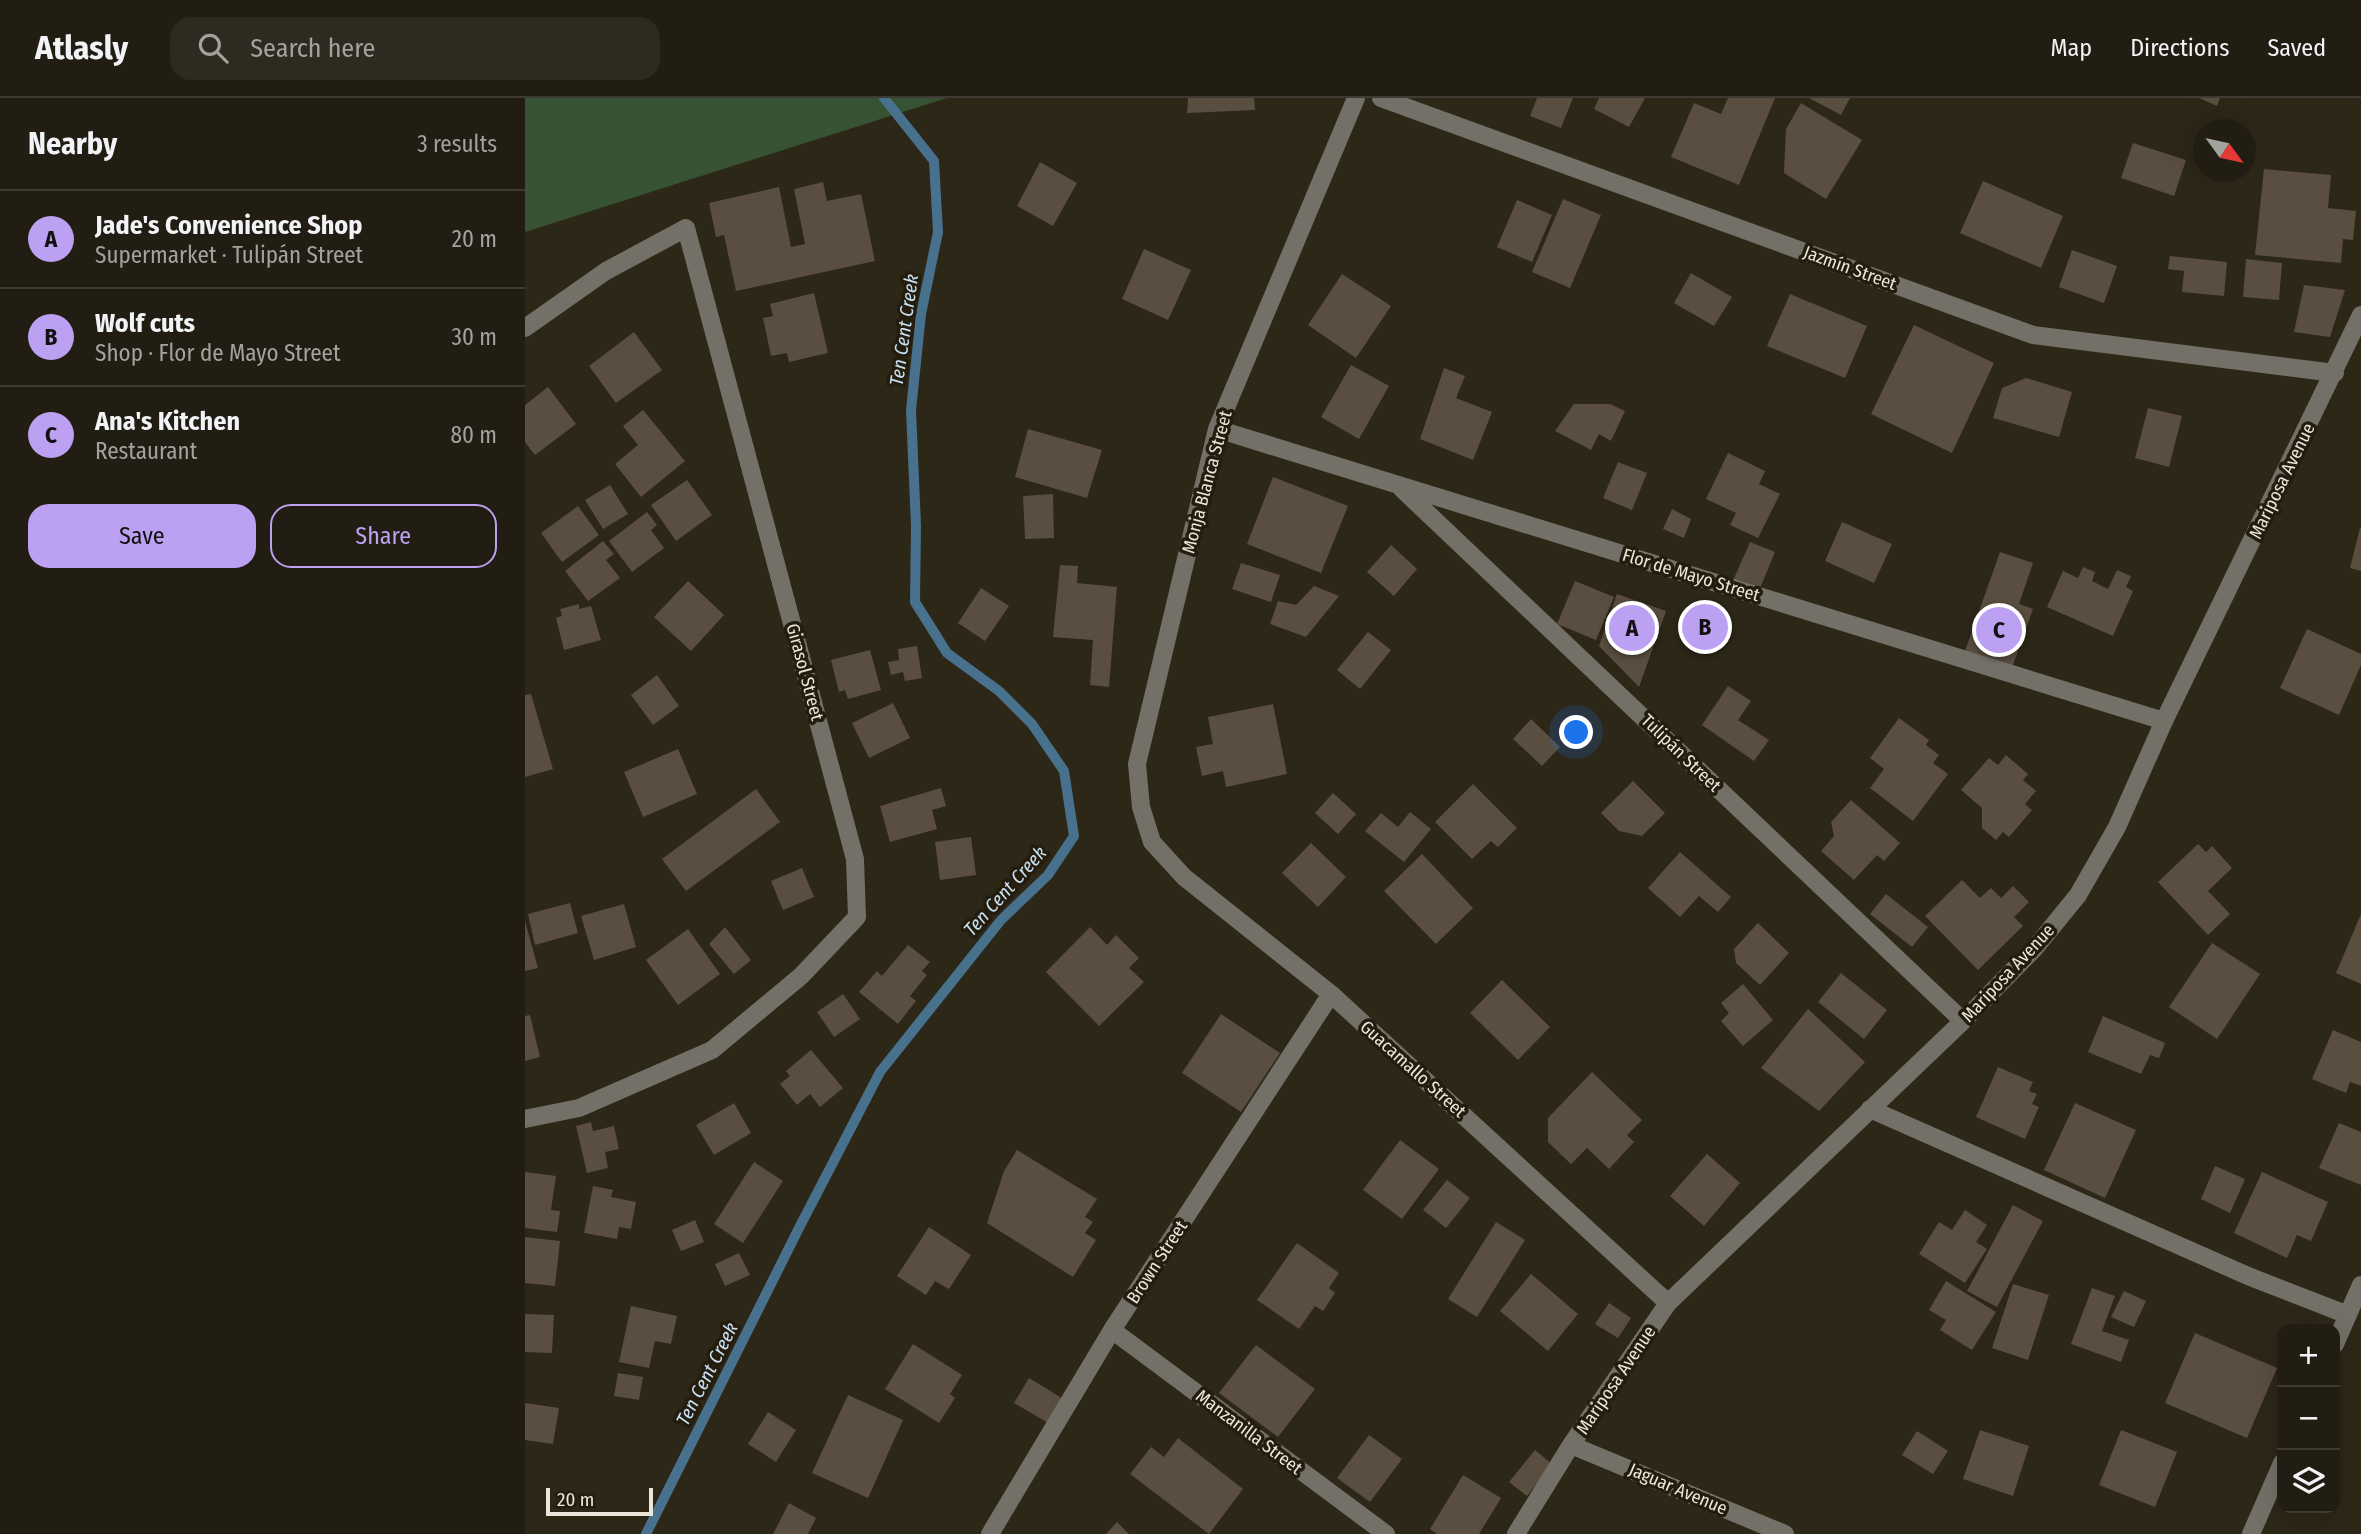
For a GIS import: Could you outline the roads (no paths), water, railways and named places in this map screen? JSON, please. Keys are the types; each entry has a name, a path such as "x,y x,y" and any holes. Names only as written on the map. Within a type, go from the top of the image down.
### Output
{"street":[{"name":"Monja Blanca Street","path":"1152,842 1141,807 1137,764 1217,429 1356,98"},
{"name":"Jazmín Street","path":"1381,98 2033,335 2335,373"},
{"name":"Girasol Street","path":"525,328 606,271 686,229 855,859 857,917 801,976 712,1050 579,1108 525,1119"},
{"name":"Mariposa Avenue","path":"1516,1534 1571,1445 1668,1303 1963,1021 2034,949 2078,895 2117,827 2164,721 2361,315"},
{"name":"Flor de Mayo Street","path":"1217,429 2164,721"},
{"name":"Tulipán Street","path":"1398,485 1963,1021"},
{"name":"Guacamallo Street","path":"1152,842 1184,877 1331,994 1668,1303"},
{"name":"Brown Street","path":"990,1534 1112,1330 1331,994"},
{"path":"1870,1109 2248,1276 2348,1315"},
{"path":"2340,1333 2361,1285"},
{"name":"Manzanilla Street","path":"1112,1330 1386,1534"},
{"name":"Jaguar Avenue","path":"1571,1445 1785,1534"},
{"path":"2251,1534 2277,1474"}],"waterway":[{"name":"Ten Cent Creek","path":"646,1534 880,1072 1001,920 1048,875 1074,836 1064,771 1032,724 999,691 947,653 915,602 916,526 911,410 921,314 938,232 934,161 884,98"}],"place":[{"name":"Wolf cuts","path":"1705,627"},
{"name":"Jade's Convenience Shop","path":"1632,628"},
{"name":"Ana's Kitchen","path":"1999,630"}]}
